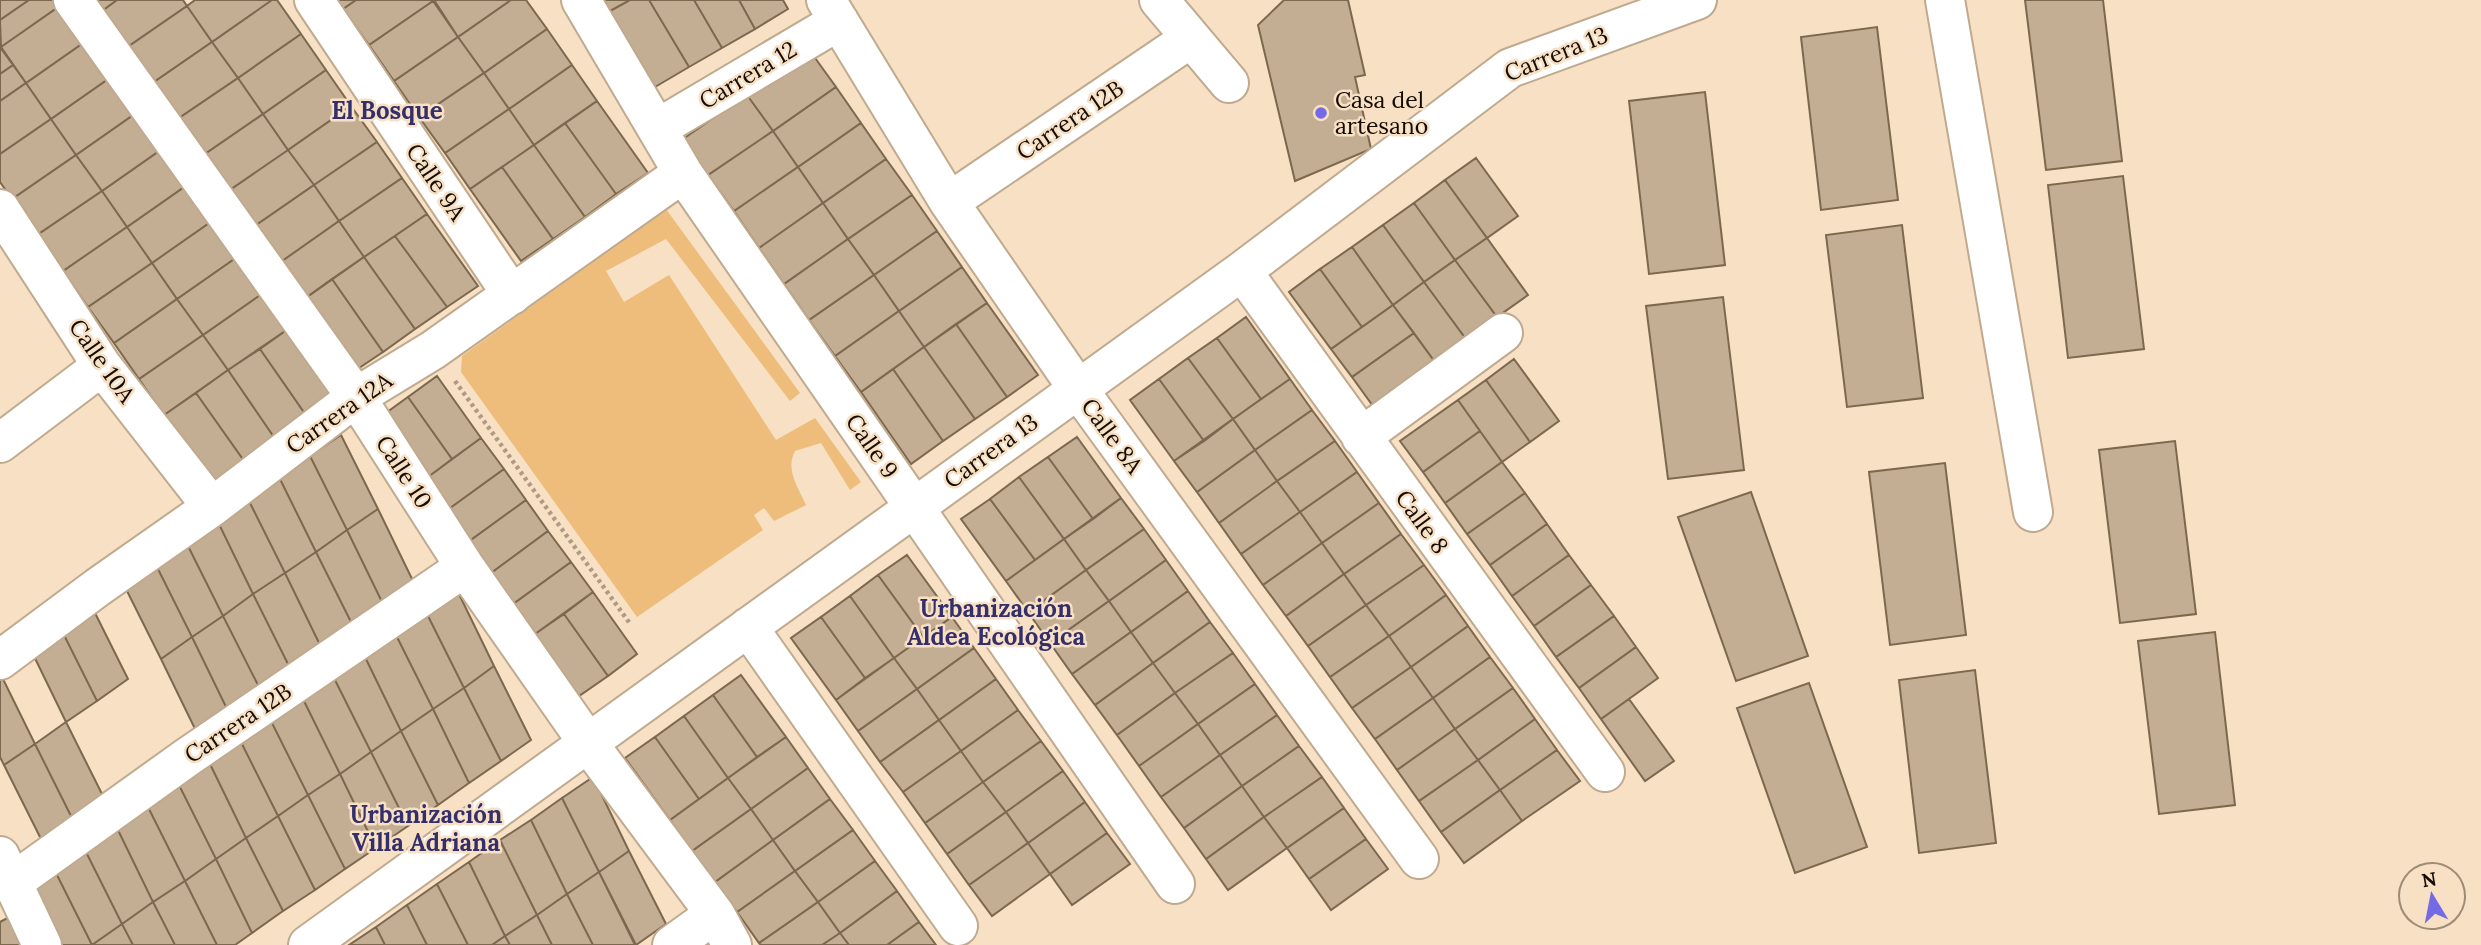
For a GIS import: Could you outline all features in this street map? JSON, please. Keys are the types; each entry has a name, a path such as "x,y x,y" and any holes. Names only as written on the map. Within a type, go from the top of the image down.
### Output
{"street":[{"name":"Calle 10","path":"73,0 356,397 465,567 724,930"},
{"name":"Calle 9A","path":"314,0 512,295"},
{"name":"Calle 9","path":"581,0 683,173 1175,884"},
{"path":"1159,0 1229,83"},
{"name":"Carrera 13","path":"308,945 1242,271 1510,68 1697,0"},
{"path":"1945,0 2033,512"},
{"name":"Carrera 12","path":"658,128 833,10"},
{"name":"Calle 8A","path":"833,10 948,202 1078,389 1419,859"},
{"name":"Carrera 12B","path":"948,202 1191,38"},
{"name":"Carrera 12A","path":"0,660 212,507 356,397 433,350 683,173"},
{"name":"Calle 10A","path":"0,209 102,366 212,507"},
{"name":"Calle 8","path":"1242,271 1605,772"},
{"path":"1360,437 1503,333"},
{"path":"0,443 102,366"},
{"name":"Carrera 12B","path":"7,869 186,758 465,567"},
{"path":"748,627 958,926"},
{"path":"7,869 42,945"},
{"path":"672,945 724,930"}],"path":[{"path":"453,378 631,625"}],"shaded area":[{"path":"666,209 800,393 790,401 666,239 606,271 624,302 669,275 776,440 815,418 861,482 850,490 821,443 795,451 792,472 806,505 774,521 764,508 754,515 763,530 637,617 461,372 462,356"}],"building":[{"path":"0,0 29,0 0,20"},
{"path":"29,0 61,0 64,3 1,47 0,20"},
{"path":"88,0 117,0 98,14"},
{"path":"117,0 183,0 187,6 123,50 98,14"},
{"path":"195,0 272,0 212,42 187,6"},
{"path":"272,0 277,0 301,34 238,78 212,42"},
{"path":"337,0 356,0 343,9"},
{"path":"356,0 433,1 369,45 343,9"},
{"path":"434,0 511,0 458,37"},
{"path":"511,0 526,0 547,29 484,73 458,37"},
{"path":"604,0 630,0 610,11"},
{"path":"630,0 649,0 689,67 655,87 610,11"},
{"path":"649,0 694,0 722,48 689,67"},
{"path":"694,0 739,0 755,29 722,48"},
{"path":"739,0 783,0 788,9 755,29"},
{"name":"Casa del artesano","path":"1284,0 1348,0 1365,75 1355,77 1371,149 1295,181 1258,25"},
{"path":"2025,0 2103,0 2122,161 2046,170"},
{"path":"433,1 458,37 394,81 369,45"},
{"path":"64,3 89,39 26,83 1,47"},
{"path":"187,6 212,42 148,86 123,50"},
{"path":"1877,27 1898,200 1821,210 1801,37"},
{"path":"547,29 572,65 509,109 484,73"},
{"path":"301,34 326,70 263,114 238,78"},
{"path":"458,37 484,73 419,117 394,81"},
{"path":"89,39 114,75 51,119 26,83"},
{"path":"212,42 238,78 173,122 148,86"},
{"path":"0,47 13,65 0,74"},
{"path":"810,51 836,87 773,131 747,95"},
{"path":"13,65 26,83 0,101 0,74"},
{"path":"572,65 597,101 534,145 509,109"},
{"path":"326,70 351,106 288,150 263,114"},
{"path":"484,73 509,109 445,153 419,117"},
{"path":"114,75 139,111 76,155 51,119"},
{"path":"238,78 263,114 199,158 173,122"},
{"path":"26,83 51,119 0,154 0,101"},
{"path":"836,87 861,123 798,167 773,131"},
{"path":"1705,92 1725,265 1649,274 1629,101"},
{"path":"747,95 773,131 708,175 683,139"},
{"path":"597,101 648,173 616,194 565,123"},
{"path":"351,106 377,142 314,185 288,150"},
{"path":"509,109 534,145 470,189 445,153"},
{"path":"139,111 165,147 102,191 76,155"},
{"path":"263,114 288,150 224,194 199,158"},
{"path":"51,119 76,155 12,199 0,182 0,154"},
{"path":"565,123 616,194 585,217 534,145"},
{"path":"861,123 886,159 823,203 798,167"},
{"path":"773,131 798,167 734,211 708,175"},
{"path":"377,142 402,178 339,221 314,185"},
{"path":"534,145 585,217 553,239 502,167"},
{"path":"165,147 190,183 127,227 102,191"},
{"path":"288,150 314,185 249,230 224,194"},
{"path":"76,155 102,191 37,235 12,199"},
{"path":"1476,158 1518,216 1487,238 1445,180"},
{"path":"886,159 912,195 848,239 823,203"},
{"path":"502,167 553,239 521,261 470,189"},
{"path":"798,167 823,203 759,248 734,211"},
{"path":"2123,176 2144,349 2068,358 2048,185"},
{"path":"402,178 427,214 364,257 339,221"},
{"path":"1445,180 1487,238 1455,260 1414,203"},
{"path":"190,183 215,219 152,263 127,227"},
{"path":"314,185 339,221 275,266 249,230"},
{"path":"102,191 127,227 63,271 37,235"},
{"path":"912,195 937,231 874,275 848,239"},
{"path":"823,203 848,239 784,284 759,248"},
{"path":"1414,203 1455,260 1424,282 1383,225"},
{"path":"427,214 478,286 447,307 395,236"},
{"path":"215,219 240,255 177,299 152,263"},
{"path":"339,221 364,257 300,302 275,266"},
{"path":"1383,225 1424,282 1393,305 1352,247"},
{"path":"1902,225 1923,398 1847,407 1826,235"},
{"path":"127,227 152,263 88,307 63,271"},
{"path":"937,231 962,267 899,311 874,275"},
{"path":"395,236 447,307 415,329 364,257"},
{"path":"1487,238 1528,295 1497,317 1455,260"},
{"path":"848,239 874,275 809,320 784,284"},
{"path":"1352,247 1393,305 1362,327 1320,269"},
{"path":"240,255 266,291 203,335 177,299"},
{"path":"364,257 415,329 383,352 332,279"},
{"path":"1455,260 1497,317 1466,339 1424,282"},
{"path":"152,263 177,299 114,343 88,307"},
{"path":"962,267 987,303 924,347 899,311"},
{"path":"1320,269 1362,327 1331,349 1289,292"},
{"path":"874,275 899,311 835,356 809,320"},
{"path":"332,279 383,352 350,374 300,302"},
{"path":"1424,282 1466,339 1435,362 1393,305"},
{"path":"266,291 291,327 228,370 203,335"},
{"path":"1723,297 1744,470 1668,479 1646,306"},
{"path":"177,299 203,335 139,379 114,343"},
{"path":"987,303 1038,375 1007,397 956,324"},
{"path":"1393,305 1414,333 1352,377 1331,349"},
{"path":"899,311 924,347 861,392 835,356"},
{"path":"1246,317 1290,379 1261,399 1217,338"},
{"path":"956,324 1007,397 975,419 924,347"},
{"path":"291,327 342,399 310,421 260,349"},
{"path":"1414,333 1435,362 1373,406 1352,377"},
{"path":"203,335 228,370 164,415 139,379"},
{"path":"1217,338 1261,399 1233,419 1188,358"},
{"path":"924,347 975,419 943,441 893,369"},
{"path":"260,349 310,421 278,443 228,370"},
{"path":"1188,358 1233,419 1204,441 1159,379"},
{"path":"1514,359 1559,421 1530,442 1486,380"},
{"path":"893,369 943,441 911,464 861,392"},
{"path":"228,370 278,443 247,465 196,393"},
{"path":"437,376 481,438 452,459 408,397"},
{"path":"1159,379 1204,441 1174,461 1130,400"},
{"path":"1290,379 1312,410 1255,450 1233,419"},
{"path":"1486,380 1530,442 1502,462 1458,400"},
{"path":"196,393 247,465 215,487 164,415"},
{"path":"408,397 452,459 424,480 379,418"},
{"path":"1458,400 1480,431 1423,472 1400,441"},
{"path":"1312,410 1335,441 1277,481 1255,450"},
{"path":"1233,419 1255,450 1197,492 1174,461"},
{"path":"1480,431 1502,462 1445,503 1423,472"},
{"path":"341,435 378,509 347,530 310,456"},
{"path":"1077,437 1121,498 1093,519 1048,457"},
{"path":"481,438 504,469 446,511 424,480"},
{"path":"1335,441 1357,472 1300,512 1277,481"},
{"path":"2175,441 2196,614 2120,623 2099,450"},
{"path":"1255,450 1277,481 1219,523 1197,492"},
{"path":"310,456 347,530 316,552 279,477"},
{"path":"1048,457 1093,519 1064,539 1019,477"},
{"path":"1502,462 1525,493 1467,534 1445,503"},
{"path":"1945,463 1966,635 1890,645 1869,472"},
{"path":"504,469 526,500 468,542 446,511"},
{"path":"1357,472 1379,503 1322,543 1300,512"},
{"path":"279,477 316,552 285,573 248,499"},
{"path":"1019,477 1064,539 1035,560 990,499"},
{"path":"1277,481 1300,512 1241,554 1219,523"},
{"path":"1751,492 1808,656 1736,681 1678,517"},
{"path":"1525,493 1547,524 1490,565 1467,534"},
{"path":"1121,498 1144,529 1086,570 1064,539"},
{"path":"248,499 285,573 253,594 217,520"},
{"path":"990,499 1035,560 1006,581 961,519"},
{"path":"526,500 548,531 491,573 468,542"},
{"path":"1379,503 1401,534 1344,574 1322,543"},
{"path":"378,509 414,583 383,604 347,530"},
{"path":"1300,512 1322,543 1263,585 1241,554"},
{"path":"217,520 253,594 223,616 186,542"},
{"path":"1547,524 1569,555 1512,596 1490,565"},
{"path":"1144,529 1166,560 1109,601 1086,570"},
{"path":"347,530 383,604 353,626 316,552"},
{"path":"548,531 571,562 513,604 491,573"},
{"path":"1401,534 1424,565 1366,605 1344,574"},
{"path":"1064,539 1086,570 1028,612 1006,581"},
{"path":"186,542 223,616 192,637 155,563"},
{"path":"1322,543 1344,574 1286,616 1263,585"},
{"path":"316,552 353,626 321,647 285,573"},
{"path":"907,555 952,617 923,637 878,575"},
{"path":"1569,555 1591,585 1534,626 1512,596"},
{"path":"1166,560 1188,591 1131,632 1109,601"},
{"path":"571,562 593,592 535,634 513,604"},
{"path":"155,563 192,637 161,659 124,585"},
{"path":"1424,565 1446,595 1389,636 1366,605"},
{"path":"1086,570 1109,601 1050,643 1028,612"},
{"path":"285,573 321,647 290,668 253,594"},
{"path":"1344,574 1366,605 1308,646 1286,616"},
{"path":"878,575 923,637 894,658 850,596"},
{"path":"1591,585 1614,616 1556,657 1534,626"},
{"path":"1188,591 1210,622 1153,663 1131,632"},
{"path":"458,592 494,666 464,688 427,614"},
{"path":"593,592 637,654 608,676 564,614"},
{"path":"253,594 290,668 260,689 223,616"},
{"path":"1446,595 1468,626 1411,667 1389,636"},
{"path":"850,596 894,658 865,678 821,617"},
{"path":"1109,601 1131,632 1072,674 1050,643"},
{"path":"91,605 128,679 97,701 60,627"},
{"path":"1366,605 1389,636 1330,677 1308,646"},
{"path":"427,614 464,688 433,709 396,635"},
{"path":"564,614 608,676 579,696 535,634"},
{"path":"223,616 260,689 228,711 192,637"},
{"path":"1614,616 1636,647 1579,688 1556,657"},
{"path":"821,617 865,678 836,700 791,638"},
{"path":"952,617 974,648 917,689 894,658"},
{"path":"1210,622 1233,653 1175,693 1153,663"},
{"path":"1468,626 1490,657 1433,698 1411,667"},
{"path":"60,627 97,701 66,722 30,648"},
{"path":"1131,632 1153,663 1095,705 1072,674"},
{"path":"2215,632 2235,805 2159,814 2138,641"},
{"path":"396,635 433,709 401,731 365,657"},
{"path":"1389,636 1411,667 1352,708 1330,677"},
{"path":"192,637 228,711 197,733 161,659"},
{"path":"1636,647 1658,678 1601,719 1579,688"},
{"path":"974,648 996,679 939,720 917,689"},
{"path":"1233,653 1255,684 1198,724 1175,693"},
{"path":"365,657 401,731 371,752 334,678"},
{"path":"1490,657 1513,688 1455,729 1433,698"},
{"path":"894,658 917,689 858,731 836,700"},
{"path":"1153,663 1175,693 1117,735 1095,705"},
{"path":"494,666 531,740 501,761 464,688"},
{"path":"1411,667 1433,698 1375,739 1352,708"},
{"path":"1975,670 1996,843 1919,853 1899,680"},
{"path":"0,673 35,744 4,765 0,757"},
{"path":"741,675 786,737 757,757 713,695"},
{"path":"334,678 371,752 340,774 303,699"},
{"path":"996,679 1018,710 961,751 939,720"},
{"path":"1809,683 1867,847 1795,873 1737,708"},
{"path":"1255,684 1277,715 1220,755 1198,724"},
{"path":"464,688 501,761 469,783 433,709"},
{"path":"1513,688 1535,719 1478,760 1455,729"},
{"path":"917,689 939,720 880,762 858,731"},
{"path":"1175,693 1198,724 1139,766 1117,735"},
{"path":"713,695 757,757 728,778 684,716"},
{"path":"1433,698 1455,729 1397,770 1375,739"},
{"path":"303,699 340,774 308,795 271,721"},
{"path":"1629,699 1674,761 1645,781 1601,719"},
{"path":"433,709 469,783 438,805 401,731"},
{"path":"1018,710 1041,741 983,782 961,751"},
{"path":"1277,715 1299,746 1242,786 1220,755"},
{"path":"684,716 728,778 699,799 655,737"},
{"path":"1535,719 1557,750 1500,790 1478,760"},
{"path":"939,720 961,751 903,792 880,762"},
{"path":"271,721 308,795 278,816 241,742"},
{"path":"66,722 103,796 72,818 35,744"},
{"path":"1198,724 1220,755 1161,797 1139,766"},
{"path":"1455,729 1478,760 1419,801 1397,770"},
{"path":"401,731 438,805 408,826 371,752"},
{"path":"655,737 699,799 670,820 625,758"},
{"path":"786,737 808,768 751,809 728,778"},
{"path":"1041,741 1063,771 1006,812 983,782"},
{"path":"241,742 278,816 246,838 210,764"},
{"path":"35,744 72,818 41,839 4,765"},
{"path":"1299,746 1322,777 1264,817 1242,786"},
{"path":"1557,750 1580,781 1522,821 1500,790"},
{"path":"961,751 983,782 925,823 903,792"},
{"path":"371,752 408,826 376,848 340,774"},
{"path":"1220,755 1242,786 1184,828 1161,797"},
{"path":"1478,760 1500,790 1441,832 1419,801"},
{"path":"210,764 246,838 216,859 179,785"},
{"path":"808,768 830,799 773,840 751,809"},
{"path":"1063,771 1085,802 1028,843 1006,812"},
{"path":"340,774 376,848 345,869 308,795"},
{"path":"593,777 629,851 599,872 562,798"},
{"path":"1322,777 1344,808 1287,848 1264,817"},
{"path":"728,778 751,809 692,851 670,820"},
{"path":"983,782 1006,812 947,854 925,823"},
{"path":"179,785 216,859 185,881 148,807"},
{"path":"1242,786 1264,817 1206,859 1184,828"},
{"path":"1500,790 1522,821 1464,863 1441,832"},
{"path":"308,795 345,869 315,890 278,816"},
{"path":"562,798 599,872 567,894 531,820"},
{"path":"830,799 853,830 795,871 773,840"},
{"path":"1085,802 1107,833 1050,874 1028,843"},
{"path":"148,807 185,881 153,902 117,828"},
{"path":"1344,808 1366,839 1309,879 1287,848"},
{"path":"751,809 773,840 715,882 692,851"},
{"path":"1006,812 1028,843 969,885 947,854"},
{"path":"278,816 315,890 283,911 246,838"},
{"path":"1264,817 1287,848 1228,890 1206,859"},
{"path":"531,820 567,894 537,915 500,840"},
{"path":"117,828 153,902 122,924 85,850"},
{"path":"853,830 875,861 818,902 795,871"},
{"path":"1107,833 1130,864 1072,905 1050,874"},
{"path":"246,838 283,911 252,933 216,859"},
{"path":"1366,839 1388,869 1331,910 1309,879"},
{"path":"500,840 537,915 505,936 469,862"},
{"path":"773,840 795,871 737,912 715,882"},
{"path":"1028,843 1050,874 992,916 969,885"},
{"path":"85,850 122,924 92,945 55,871"},
{"path":"629,851 666,924 636,945 599,872"},
{"path":"216,859 252,933 235,945 217,945 185,881"},
{"path":"875,861 897,891 840,933 818,902"},
{"path":"469,862 505,936 492,945 468,945 437,884"},
{"path":"55,871 92,945 50,945 24,892"},
{"path":"795,871 818,902 759,943 737,912"},
{"path":"599,872 635,945 593,945 567,894"},
{"path":"185,881 217,945 175,945 153,902"},
{"path":"437,884 468,945 427,945 407,905"},
{"path":"897,891 919,922 887,945 849,945 840,933"},
{"path":"567,894 593,945 552,945 537,915"},
{"path":"153,902 175,945 133,945 122,924"},
{"path":"818,902 840,933 822,945 759,943"},
{"path":"407,905 427,945 385,945 376,927"},
{"path":"13,915 28,945 0,945 0,922"},
{"path":"537,915 552,945 510,945 505,936"},
{"path":"919,922 936,945 887,945"},
{"path":"122,924 133,945 92,945"},
{"path":"376,927 385,945 349,945"},
{"path":"840,933 849,945 822,945"},
{"path":"505,936 510,945 492,945"}],"place":[{"name":"Casa del artesano","path":"1321,113"}],"district":[{"name":"El Bosque","path":"387,111"},
{"name":"Urbanización Aldea Ecológica","path":"996,623"},
{"name":"Urbanización Villa Adriana","path":"426,829"}]}
